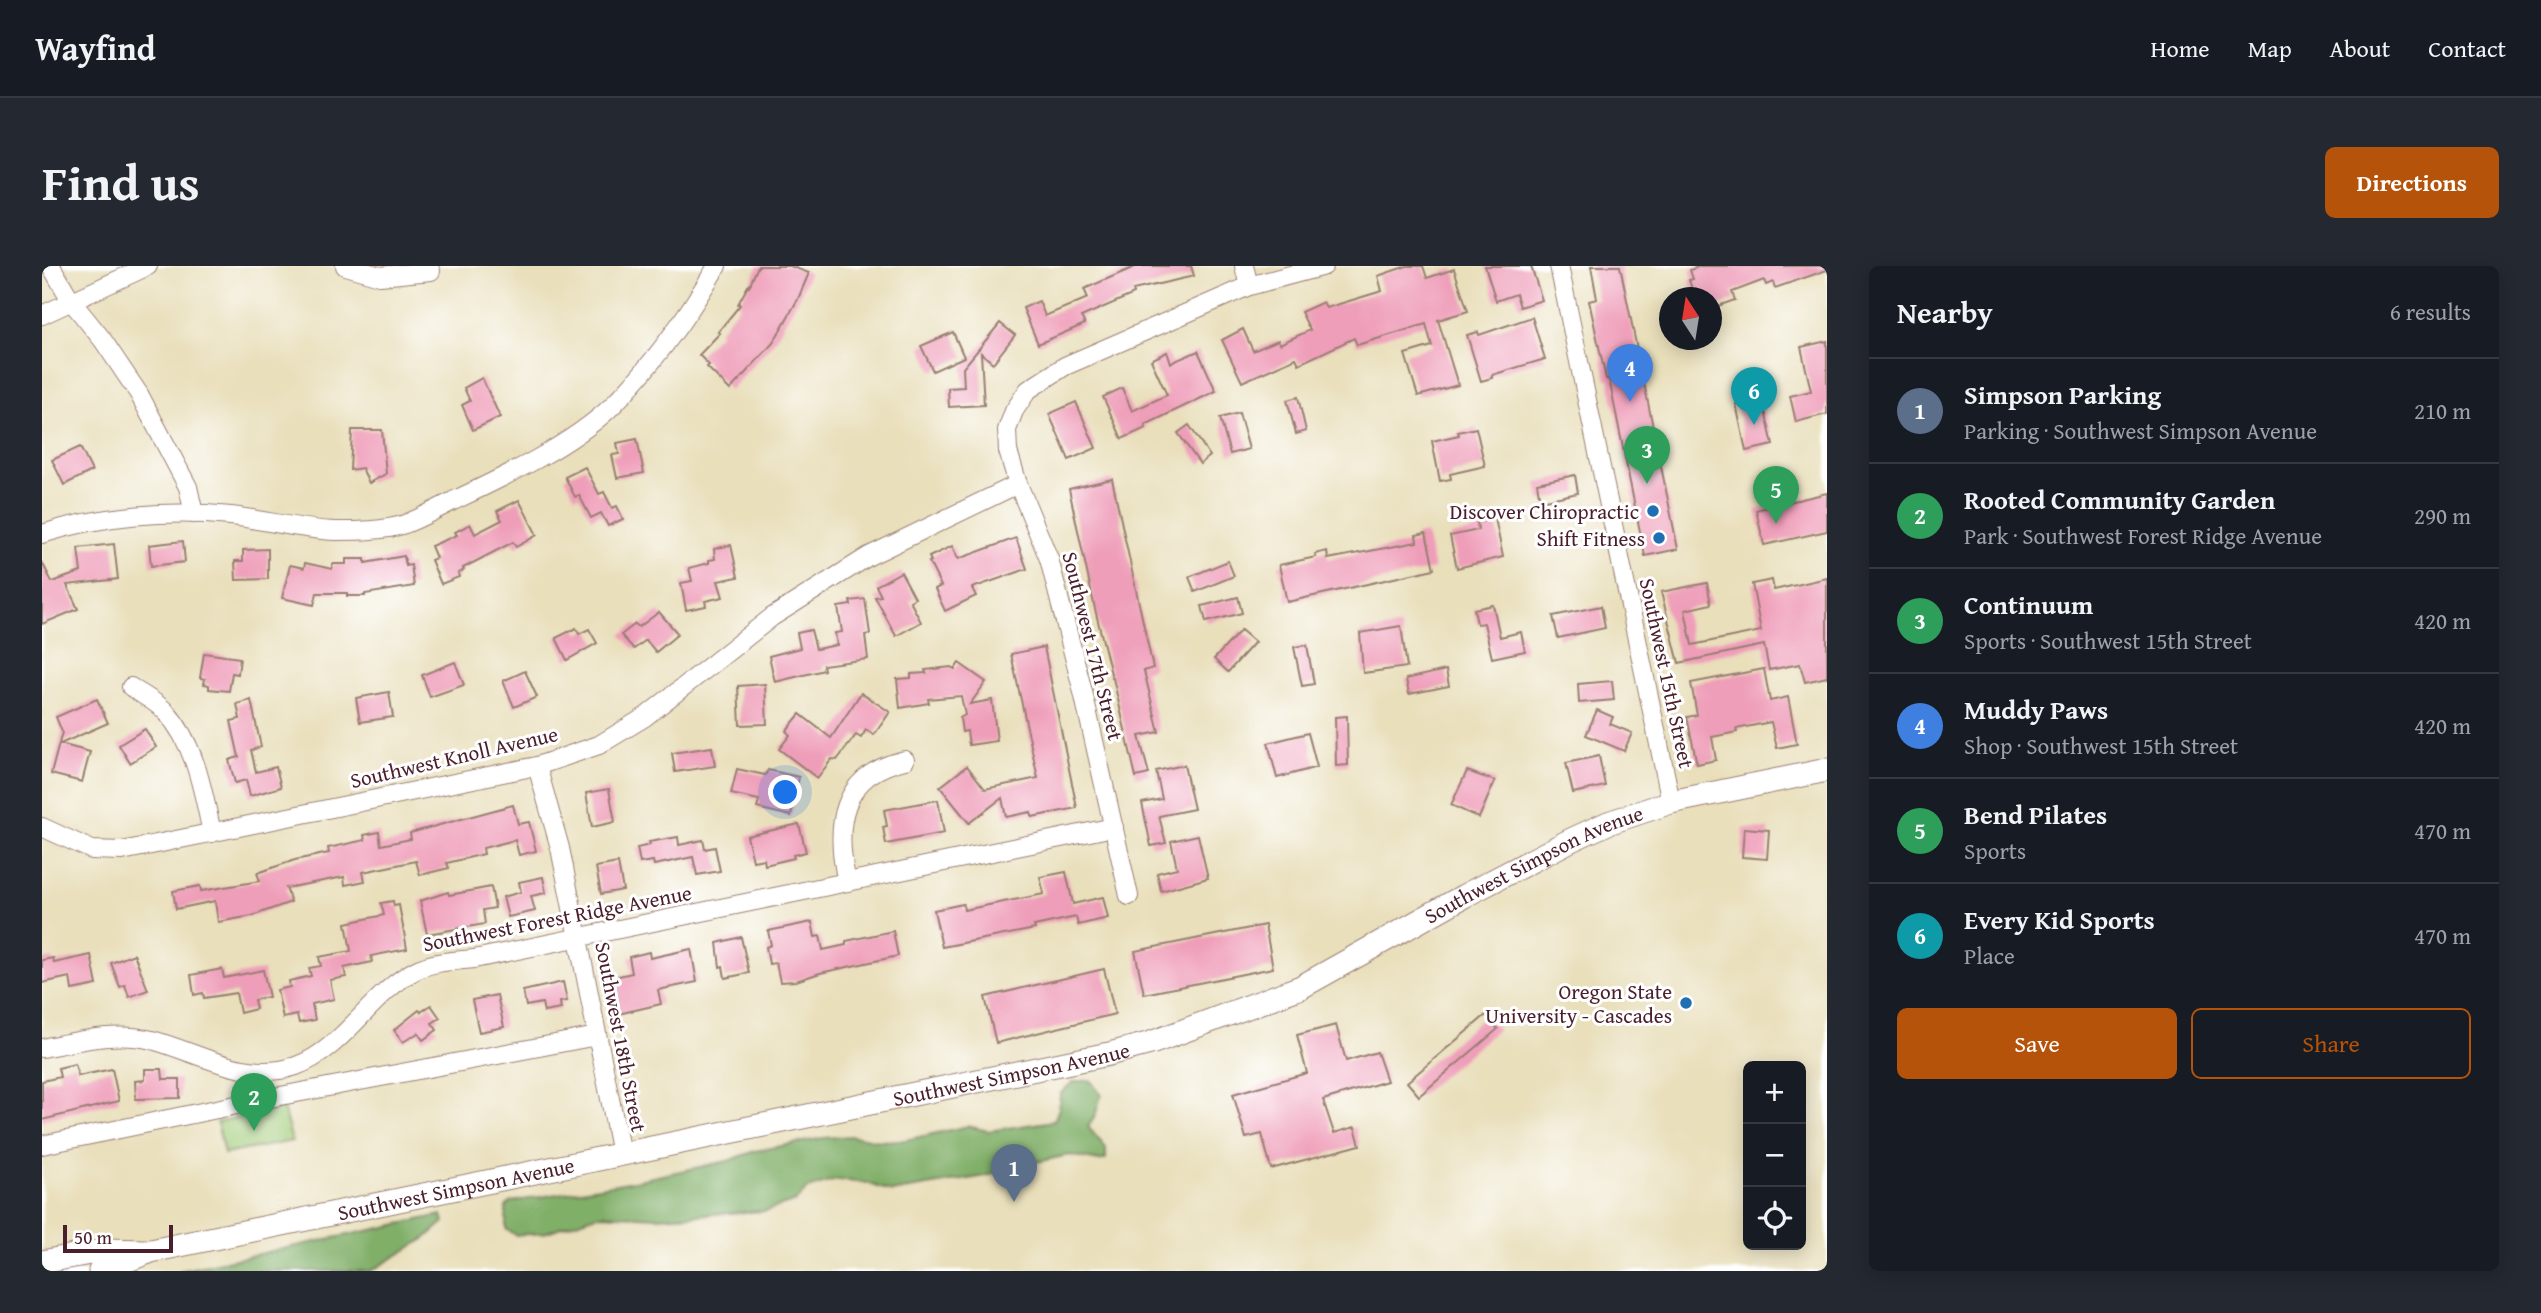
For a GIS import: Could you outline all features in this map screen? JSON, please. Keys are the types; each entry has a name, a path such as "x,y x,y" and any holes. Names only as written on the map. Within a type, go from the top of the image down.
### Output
{"street":[{"path":"51,266 72,302 103,339 139,394 188,487 194,514"},
{"path":"42,315 148,266"},
{"path":"345,266 380,276 431,271"},
{"path":"42,534 72,524 109,518 194,514 232,516 333,531 368,531 403,524 484,487 566,440 610,408 664,349 717,266"},
{"path":"1244,266 1249,286 1324,266"},
{"name":"Southwest 15th Street","path":"1559,266 1671,802"},
{"name":"Southwest 17th Street","path":"1129,896 1083,692 1049,559 1018,484 1007,441 1007,430 1014,411 1028,390 1065,366 1249,286"},
{"name":"Southwest Knoll Avenue","path":"42,827 92,850 122,851 537,766 599,744 645,718 772,617 869,555 1018,484"},
{"path":"131,687 165,711 184,737 200,779 212,833"},
{"path":"847,882 841,836 849,800 869,773 905,760"},
{"name":"Southwest 18th Street","path":"537,766 560,848 621,1154"},
{"name":"Southwest Simpson Avenue","path":"100,1271 151,1251 1152,1043 1301,987 1464,896 1608,823 1671,802 1827,770"},
{"name":"Southwest Forest Ridge Avenue","path":"42,1048 103,1036 151,1040 227,1067 262,1072 296,1066 324,1051 370,1005 416,970 437,963 474,960 1114,827"},
{"path":"42,1145 275,1097 597,1036"},
{"name":"Southwest Simpson Avenue","path":"42,1262 106,1250 151,1251"}],"green space":[{"path":"1090,1080 1101,1095 1095,1116 1088,1127 1106,1148 1106,1159 1099,1161 1069,1155 1013,1167 986,1176 892,1192 867,1183 836,1180 807,1189 796,1201 766,1211 657,1217 600,1214 544,1233 516,1235 506,1229 506,1207 511,1202 634,1181 728,1161 755,1151 824,1138 852,1136 880,1141 906,1140 968,1126 988,1131 1054,1121 1060,1094 1073,1082"},
{"path":"283,1108 292,1141 224,1154 217,1122"},
{"path":"442,1215 444,1222 426,1238 371,1271 179,1271"}],"building":[{"path":"758,266 790,266 809,273 798,299 773,343 730,390 699,355 720,333 718,332 740,305 738,304"},
{"path":"1137,266 1191,266 1194,276 1133,290 1134,294 1081,317 1085,324 1038,344 1023,308 1039,301 1045,316 1088,298 1084,289"},
{"path":"1407,266 1423,266 1427,278 1454,269 1468,311 1438,320 1458,385 1418,396 1405,354 1432,346 1426,324 1357,345 1354,338 1299,364 1296,358 1242,382 1222,340 1243,329 1253,351 1278,340 1280,344 1310,330 1301,312 1323,302 1326,308 1382,291 1378,276"},
{"path":"1485,266 1531,266 1542,300 1520,307 1516,294 1496,301"},
{"path":"1591,266 1620,266 1678,549 1645,556 1609,379 1606,379 1589,301 1597,299"},
{"path":"1700,266 1827,266 1827,270 1775,288 1773,282 1766,285 1764,280 1732,292 1735,300 1722,305 1722,287 1691,287 1689,280 1693,279 1690,270"},
{"path":"1532,317 1545,359 1481,381 1467,335 1478,332 1479,335"},
{"path":"1000,323 1015,335 993,363 981,353 984,405 949,407 948,388 964,387 963,368"},
{"path":"953,332 964,357 933,371 921,346"},
{"path":"1827,341 1827,414 1796,422 1790,396 1811,391 1801,347"},
{"path":"1198,351 1216,391 1122,439 1103,397 1122,388 1132,411 1167,395 1151,360 1167,352 1171,363"},
{"path":"482,378 500,417 473,430 462,405 470,401 464,388"},
{"path":"1298,397 1306,431 1296,434 1287,400"},
{"path":"1762,398 1773,445 1746,451 1736,404"},
{"path":"1076,402 1096,448 1069,460 1049,414"},
{"path":"1239,413 1249,449 1230,454 1220,418"},
{"path":"1189,425 1210,456 1200,464 1178,433"},
{"path":"1476,428 1485,466 1450,474 1451,479 1440,481 1432,441"},
{"path":"352,430 382,430 386,474 369,483 362,468 350,470"},
{"path":"637,439 644,473 617,478 612,455 619,454 617,443"},
{"path":"80,447 92,471 64,485 52,460"},
{"path":"585,467 599,494 604,492 612,508 617,506 623,519 608,526 601,513 591,518 579,495 575,497 565,477"},
{"path":"1575,475 1578,493 1540,501 1537,483"},
{"path":"1112,479 1153,668 1144,671 1159,732 1139,736 1149,774 1136,777 1069,489"},
{"path":"1827,493 1827,531 1764,545 1756,510"},
{"path":"519,500 537,535 516,547 513,542 463,568 464,570 458,573 459,577 441,584 431,560 436,558 431,546 457,535 455,532 470,524 475,534 502,520 497,511"},
{"path":"1495,518 1503,557 1457,568 1450,536 1478,530 1477,522"},
{"path":"1426,533 1434,569 1287,602 1279,565 1316,557 1315,554 1327,551 1328,559 1417,542 1416,535"},
{"path":"1016,538 1027,569 972,588 976,596 945,611 935,589 941,586 929,557 952,546 958,559"},
{"path":"183,541 185,562 151,566 149,545"},
{"path":"114,544 118,579 67,585 78,609 42,624 42,562 52,582 81,572 78,548"},
{"path":"731,545 738,577 718,581 723,597 705,601 706,606 686,610 681,583 692,581 689,568 709,563 709,560 715,559 714,549"},
{"path":"268,549 268,579 236,580 235,561 243,561 243,550"},
{"path":"404,556 406,566 411,565 414,586 365,596 317,593 314,605 282,598 290,565 304,568 305,563 332,569 332,564 346,564 346,559 365,559 365,563"},
{"path":"1228,561 1234,576 1195,592 1189,577"},
{"path":"901,572 915,598 910,601 921,622 896,636 875,597 881,596 876,586"},
{"path":"1827,578 1827,677 1805,682 1800,664 1769,670 1764,645 1679,663 1661,592 1707,583 1711,604 1685,610 1692,645 1761,631 1752,584 1772,580 1774,590"},
{"path":"1238,597 1242,613 1206,622 1202,606"},
{"path":"865,599 870,634 865,635 868,659 823,665 824,670 775,682 769,656 800,648 797,633 811,630 816,649 837,645 835,633 842,632 838,607 851,605 850,601"},
{"path":"1493,605 1500,637 1521,632 1525,651 1492,658 1484,623 1477,624 1474,609"},
{"path":"1601,606 1605,628 1558,638 1553,616"},
{"path":"659,612 678,634 656,652 646,640 634,649 621,635 635,624 639,627"},
{"path":"1401,626 1407,667 1363,673 1360,633"},
{"path":"576,628 579,634 589,629 597,643 567,660 556,638"},
{"path":"1241,630 1255,642 1228,672 1214,659"},
{"path":"1307,645 1314,684 1302,686 1294,647"},
{"path":"1044,647 1077,808 1032,817 1031,812 1006,817 1002,798 969,823 940,787 967,766 985,789 1038,778 1011,654"},
{"path":"204,653 240,658 238,674 232,673 229,691 209,689 209,685 204,684 205,679 200,678"},
{"path":"455,662 464,685 430,697 422,675"},
{"path":"959,663 986,682 970,704 992,700 997,741 969,745 967,731 962,732 960,718 965,715 961,696 928,699 929,703 900,708 897,679 911,678 911,674 926,673 925,670 951,667 955,669"},
{"path":"1764,669 1770,701 1788,697 1797,744 1777,748 1771,722 1736,729 1737,732 1712,737 1716,760 1697,764 1687,717 1697,715 1691,683"},
{"path":"1446,670 1449,686 1409,694 1406,679"},
{"path":"525,671 537,697 514,707 503,681"},
{"path":"1612,681 1614,700 1579,703 1578,684"},
{"path":"765,684 767,724 740,725 738,686"},
{"path":"389,692 393,717 360,722 356,698"},
{"path":"861,693 890,712 874,735 866,730 861,738 856,735 837,760 832,759 817,778 779,749 790,735 786,731 800,714 831,738"},
{"path":"97,699 108,723 60,744 90,752 82,782 51,774 62,732 56,717"},
{"path":"251,700 261,747 251,750 256,772 276,767 281,787 250,796 246,780 235,783 229,760 239,757 231,721 240,719 237,704"},
{"path":"1597,710 1613,717 1610,724 1632,733 1624,751 1586,735"},
{"path":"1347,716 1348,765 1336,766 1335,717"},
{"path":"145,729 156,747 130,763 119,745"},
{"path":"1308,733 1317,767 1277,778 1268,743"},
{"path":"712,747 715,766 675,772 672,753"},
{"path":"1599,756 1605,786 1573,793 1566,763"},
{"path":"1184,765 1194,809 1159,816 1166,843 1151,846 1142,803 1162,799 1156,771"},
{"path":"737,769 765,775 768,770 799,777 791,816 757,808 759,800 731,794"},
{"path":"1467,771 1495,781 1479,818 1451,805"},
{"path":"609,789 615,822 592,827 586,793"},
{"path":"938,800 944,833 886,844 884,810"},
{"path":"513,805 518,824 529,822 536,851 519,855 515,840 483,848 484,854 447,863 449,868 420,875 416,861 363,872 365,881 345,885 344,877 286,888 291,902 252,916 218,922 215,901 176,909 173,891 200,886 201,891 260,881 257,873 295,860 329,853 328,848 365,840 364,835 379,832 381,845 411,839 410,833"},
{"path":"799,824 806,852 765,865 764,859 753,861 747,836"},
{"path":"1744,828 1769,830 1767,859 1742,857"},
{"path":"1198,835 1208,878 1161,891 1157,873 1177,868 1171,841"},
{"path":"678,837 679,845 703,840 705,849 715,847 720,871 697,875 693,857 654,865 653,861 640,863 637,848 650,845 649,842"},
{"path":"618,863 623,890 601,894 596,867"},
{"path":"1066,872 1073,904 1103,897 1108,918 1078,925 1076,917 1034,926 1035,929 942,947 934,910 963,904 964,910 1044,894 1040,877"},
{"path":"543,877 546,893 531,896 535,911 508,917 503,897 521,892 519,882"},
{"path":"491,887 495,908 483,910 485,924 427,934 420,901 448,892 449,895"},
{"path":"393,901 394,906 399,905 407,949 371,956 372,962 344,968 346,977 330,980 334,999 312,1004 315,1020 299,1023 297,1015 283,1018 277,990 290,987 289,981 311,976 309,968 321,966 319,957 351,951 346,923 384,915 381,903"},
{"path":"812,922 815,937 820,936 823,950 846,945 846,941 893,931 898,956 796,981 780,982 776,963 769,964 766,947 771,945 768,931"},
{"path":"1265,925 1273,968 1144,994 1135,951"},
{"path":"741,937 749,973 725,978 723,966 720,967 717,943"},
{"path":"691,949 697,982 658,990 661,1004 618,1014 610,978 632,973 629,957 649,952 650,958"},
{"path":"134,954 148,990 129,997 125,985 120,987 111,963"},
{"path":"91,955 97,985 72,990 70,977 42,983 42,960 53,958 54,963"},
{"path":"222,969 224,978 263,970 269,997 254,1000 256,1009 240,1013 236,993 204,998 203,993 194,995 191,975"},
{"path":"1104,969 1115,1014 996,1043 985,997"},
{"path":"563,982 567,1001 560,1002 561,1009 544,1012 542,1003 526,1006 523,991"},
{"path":"497,995 504,1027 479,1032 472,1000"},
{"path":"431,1005 440,1018 432,1023 437,1030 423,1040 418,1033 403,1042 394,1030 419,1010 421,1012"},
{"path":"1486,1015 1498,1029 1419,1096 1407,1082"},
{"path":"1336,1025 1346,1061 1377,1052 1387,1081 1323,1100 1334,1133 1355,1127 1360,1145 1271,1169 1262,1134 1246,1138 1233,1094 1307,1073 1297,1035"},
{"path":"75,1064 78,1076 112,1069 119,1101 42,1120 42,1081 60,1077 58,1068"},
{"path":"145,1069 162,1069 163,1079 180,1079 180,1098 136,1099 135,1081 145,1080"}],"place":[{"name":"Muddy Paws","path":"1630,402"},
{"name":"Every Kid Sports","path":"1754,425"},
{"name":"Continuum","path":"1647,484"},
{"name":"Discover Chiropractic","path":"1653,511"},
{"name":"Bend Pilates","path":"1776,524"},
{"name":"Shift Fitness","path":"1659,538"},
{"name":"Oregon State University - Cascades","path":"1686,1003"},
{"name":"Rooted Community Garden","path":"254,1131"},
{"name":"Simpson Parking","path":"1014,1202"}]}
